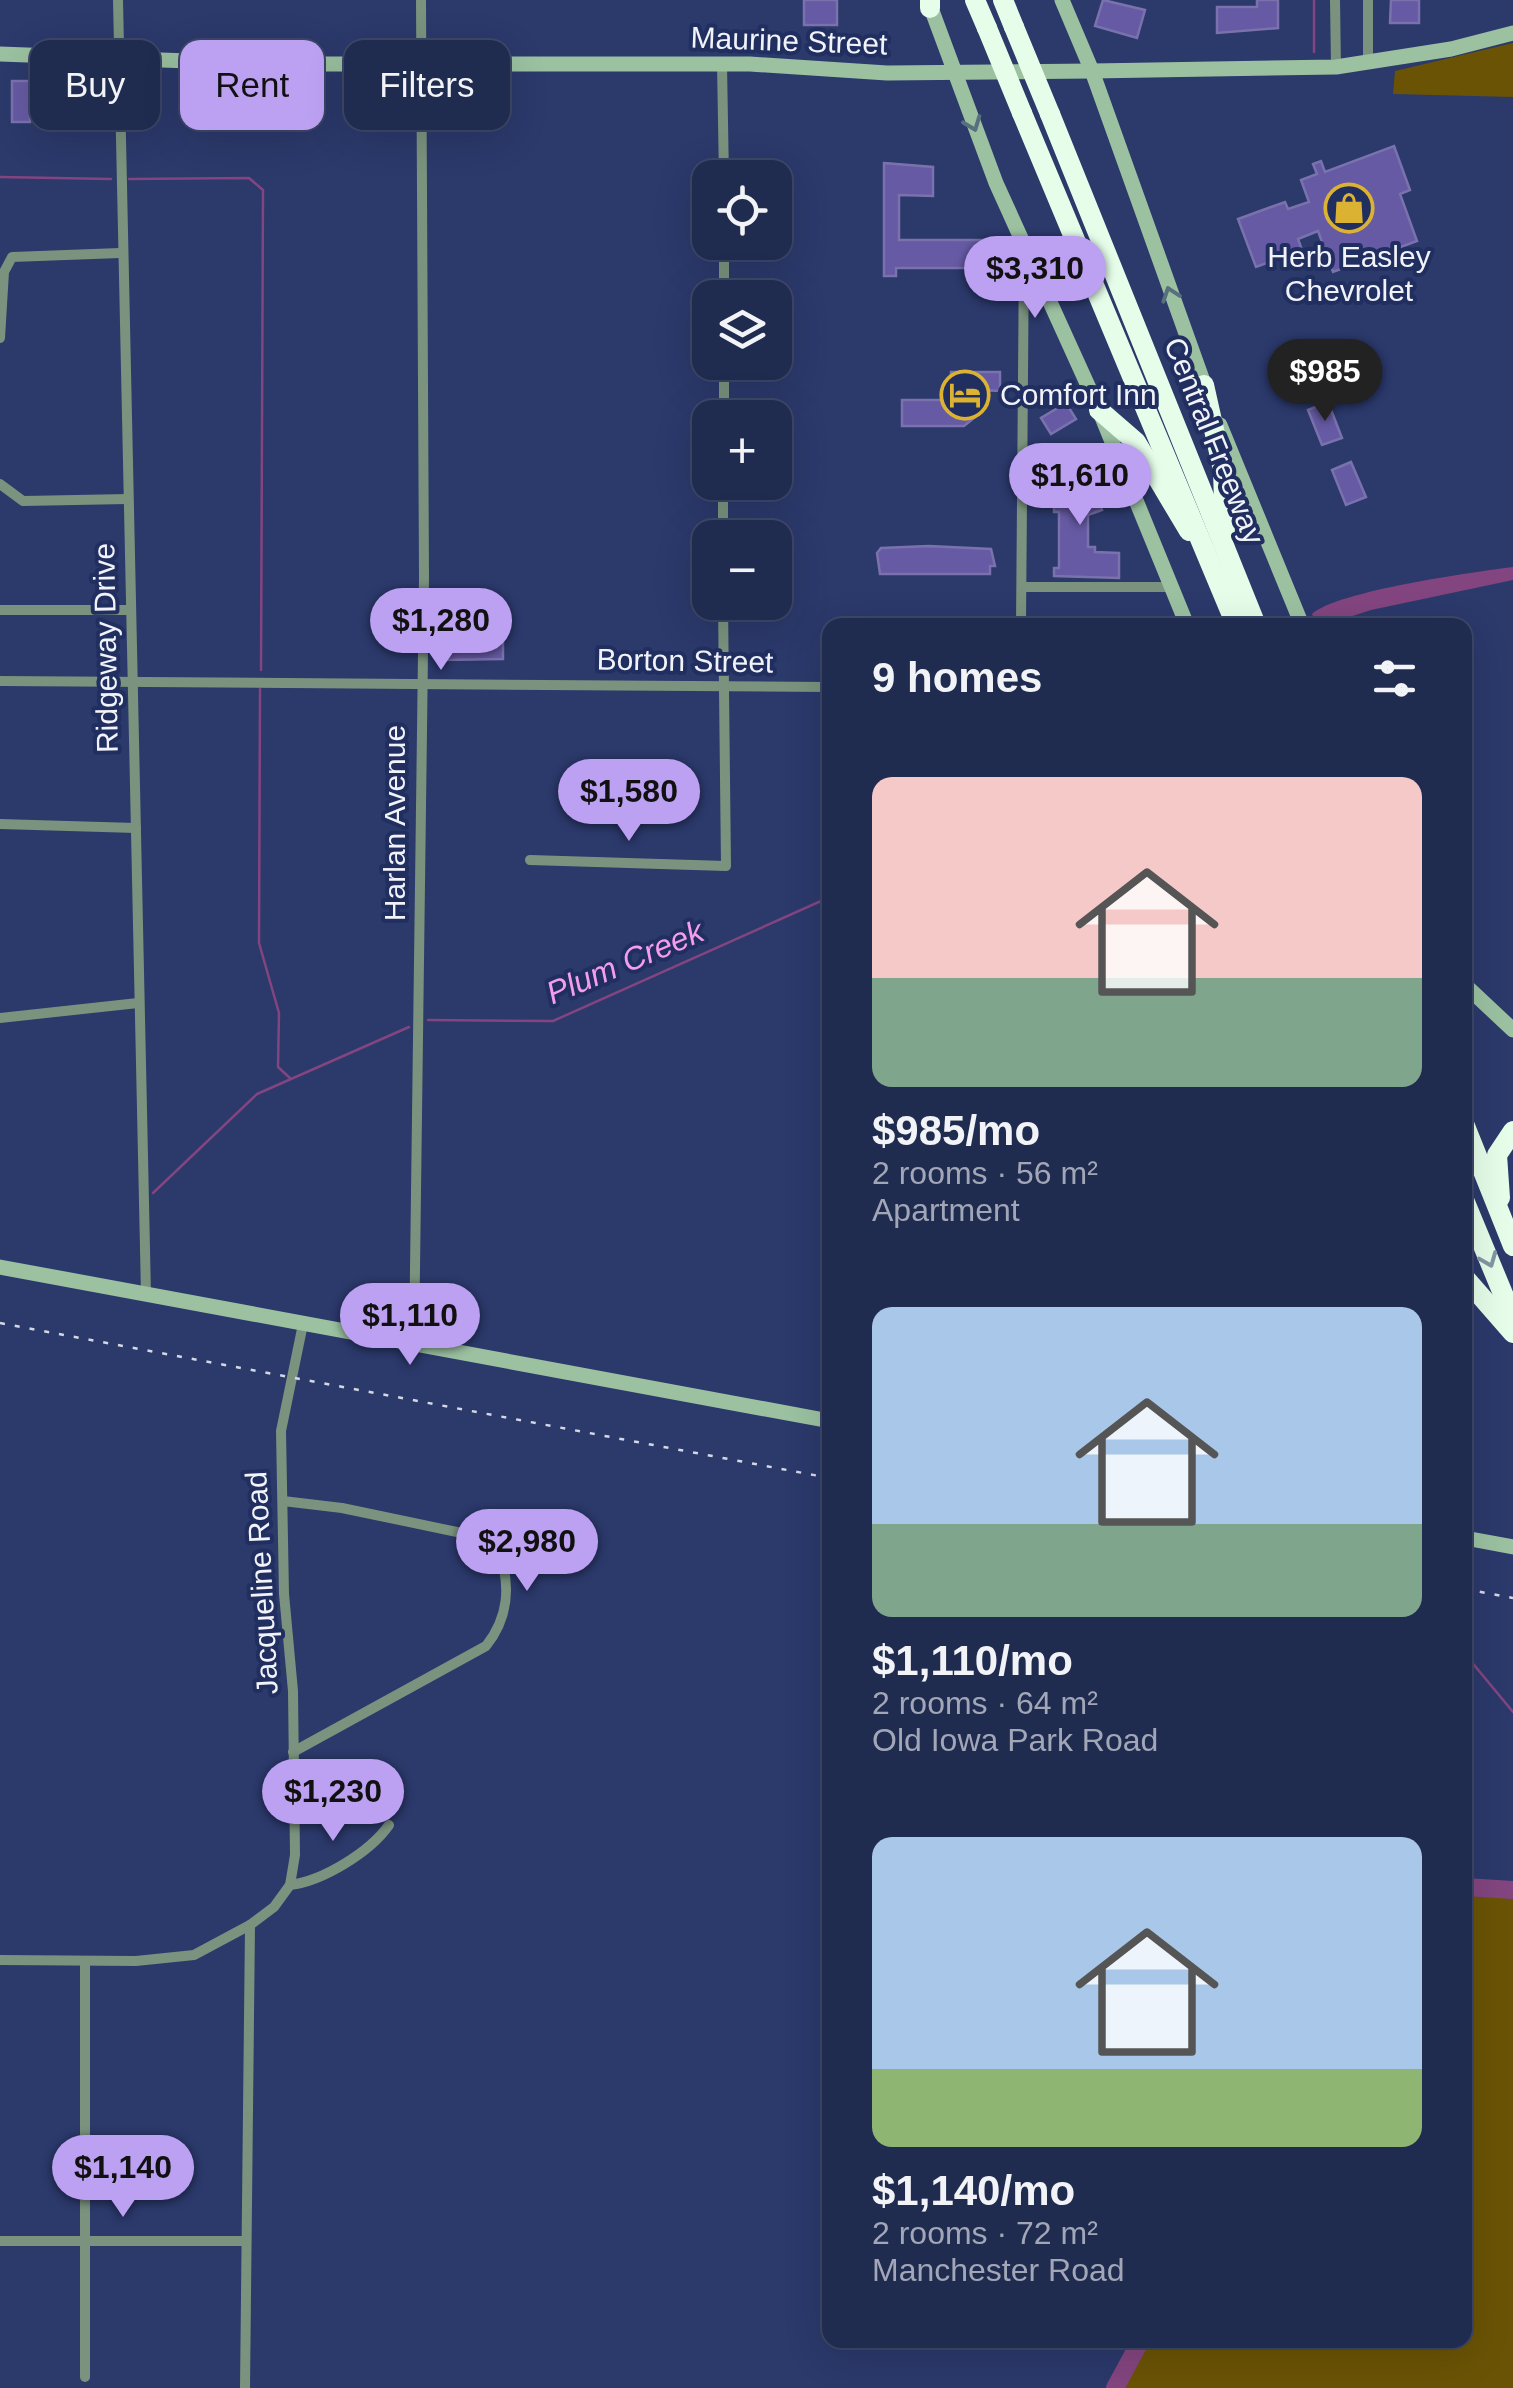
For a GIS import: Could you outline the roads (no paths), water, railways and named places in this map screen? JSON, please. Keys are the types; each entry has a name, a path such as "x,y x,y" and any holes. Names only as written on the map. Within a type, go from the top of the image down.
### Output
{"highway":[{"name":"Central Freeway","path":"976,0 1022,113 1220,558 1252,618"},
{"name":"Central Freeway","path":"1004,0 1220,558 1234,618"},
{"path":"1204,385 1223,470 1220,558"},
{"path":"1099,410 1136,442 1180,518 1220,558"},
{"path":"1501,1215 1497,1156 1513,1130"},
{"path":"1472,1143 1513,1246"},
{"path":"1472,1219 1513,1318"},
{"path":"1472,1286 1513,1334"}],"main road":[{"name":"Central Freeway","path":"1062,0 1092,71 1204,385 1299,618"},
{"path":"929,3 1024,244 1099,410 1184,618"},
{"name":"Maurine Street","path":"510,65 722,64 953,72 1336,67 1513,33"},
{"name":"Maurine Street","path":"0,54 30,55"},
{"name":"Maurine Street","path":"160,58 344,64"},
{"path":"1472,992 1513,1030"},
{"path":"0,1267 822,1420"},
{"path":"1472,1539 1513,1547"}],"street":[{"name":"Ridgeway Drive","path":"118,0 118,40"},
{"name":"Harlan Avenue","path":"420,0 420,40"},
{"path":"1335,0 1336,67"},
{"path":"1368,0 1368,63"},
{"path":"722,64 724,160"},
{"name":"Ridgeway Drive","path":"119,130 146,1296"},
{"name":"Harlan Avenue","path":"414,1346 421,684 420,130"},
{"path":"1021,618 1024,244"},
{"path":"0,338 4,272 12,257 120,253"},
{"path":"0,484 23,501 128,500"},
{"path":"1022,587 1171,587"},
{"path":"0,610 130,610"},
{"path":"530,860 726,866 723,620"},
{"name":"Borton Street","path":"0,682 822,687"},
{"path":"0,824 136,828"},
{"path":"0,1018 138,1004"},
{"name":"Jacqueline Road","path":"290,1885 294,1855 294,1752 282,1501 282,1412 303,1324"},
{"path":"282,1501 342,1508 481,1537 499,1551 507,1592 500,1628 486,1646 294,1752"},
{"path":"0,1960 181,1958 215,1947 274,1908 290,1885 311,1882 378,1841 388,1824"},
{"path":"245,2388 250,1925"},
{"path":"84,2376 85,1961"},
{"path":"0,2241 246,2241"}],"waterway":[{"path":"1314,0 1314,52"},
{"path":"0,177 111,179"},
{"path":"129,179 249,178 263,190 261,670"},
{"path":"260,689 259,943 279,1013 278,1067 291,1079"},
{"name":"Plum Creek","path":"428,1020 553,1021 822,901"},
{"name":"Plum Creek","path":"153,1193 257,1094 409,1027"},
{"path":"1472,1662 1513,1712"},
{"path":"1472,1887 1513,1890"},
{"path":"1115,2388 1137,2348"}],"railway":[{"path":"0,1323 822,1477"},
{"path":"1472,1590 1513,1598"}],"place":[{"name":"Herb Easley Chevrolet","path":"1349,208"},
{"name":"Comfort Inn","path":"965,395"}]}
